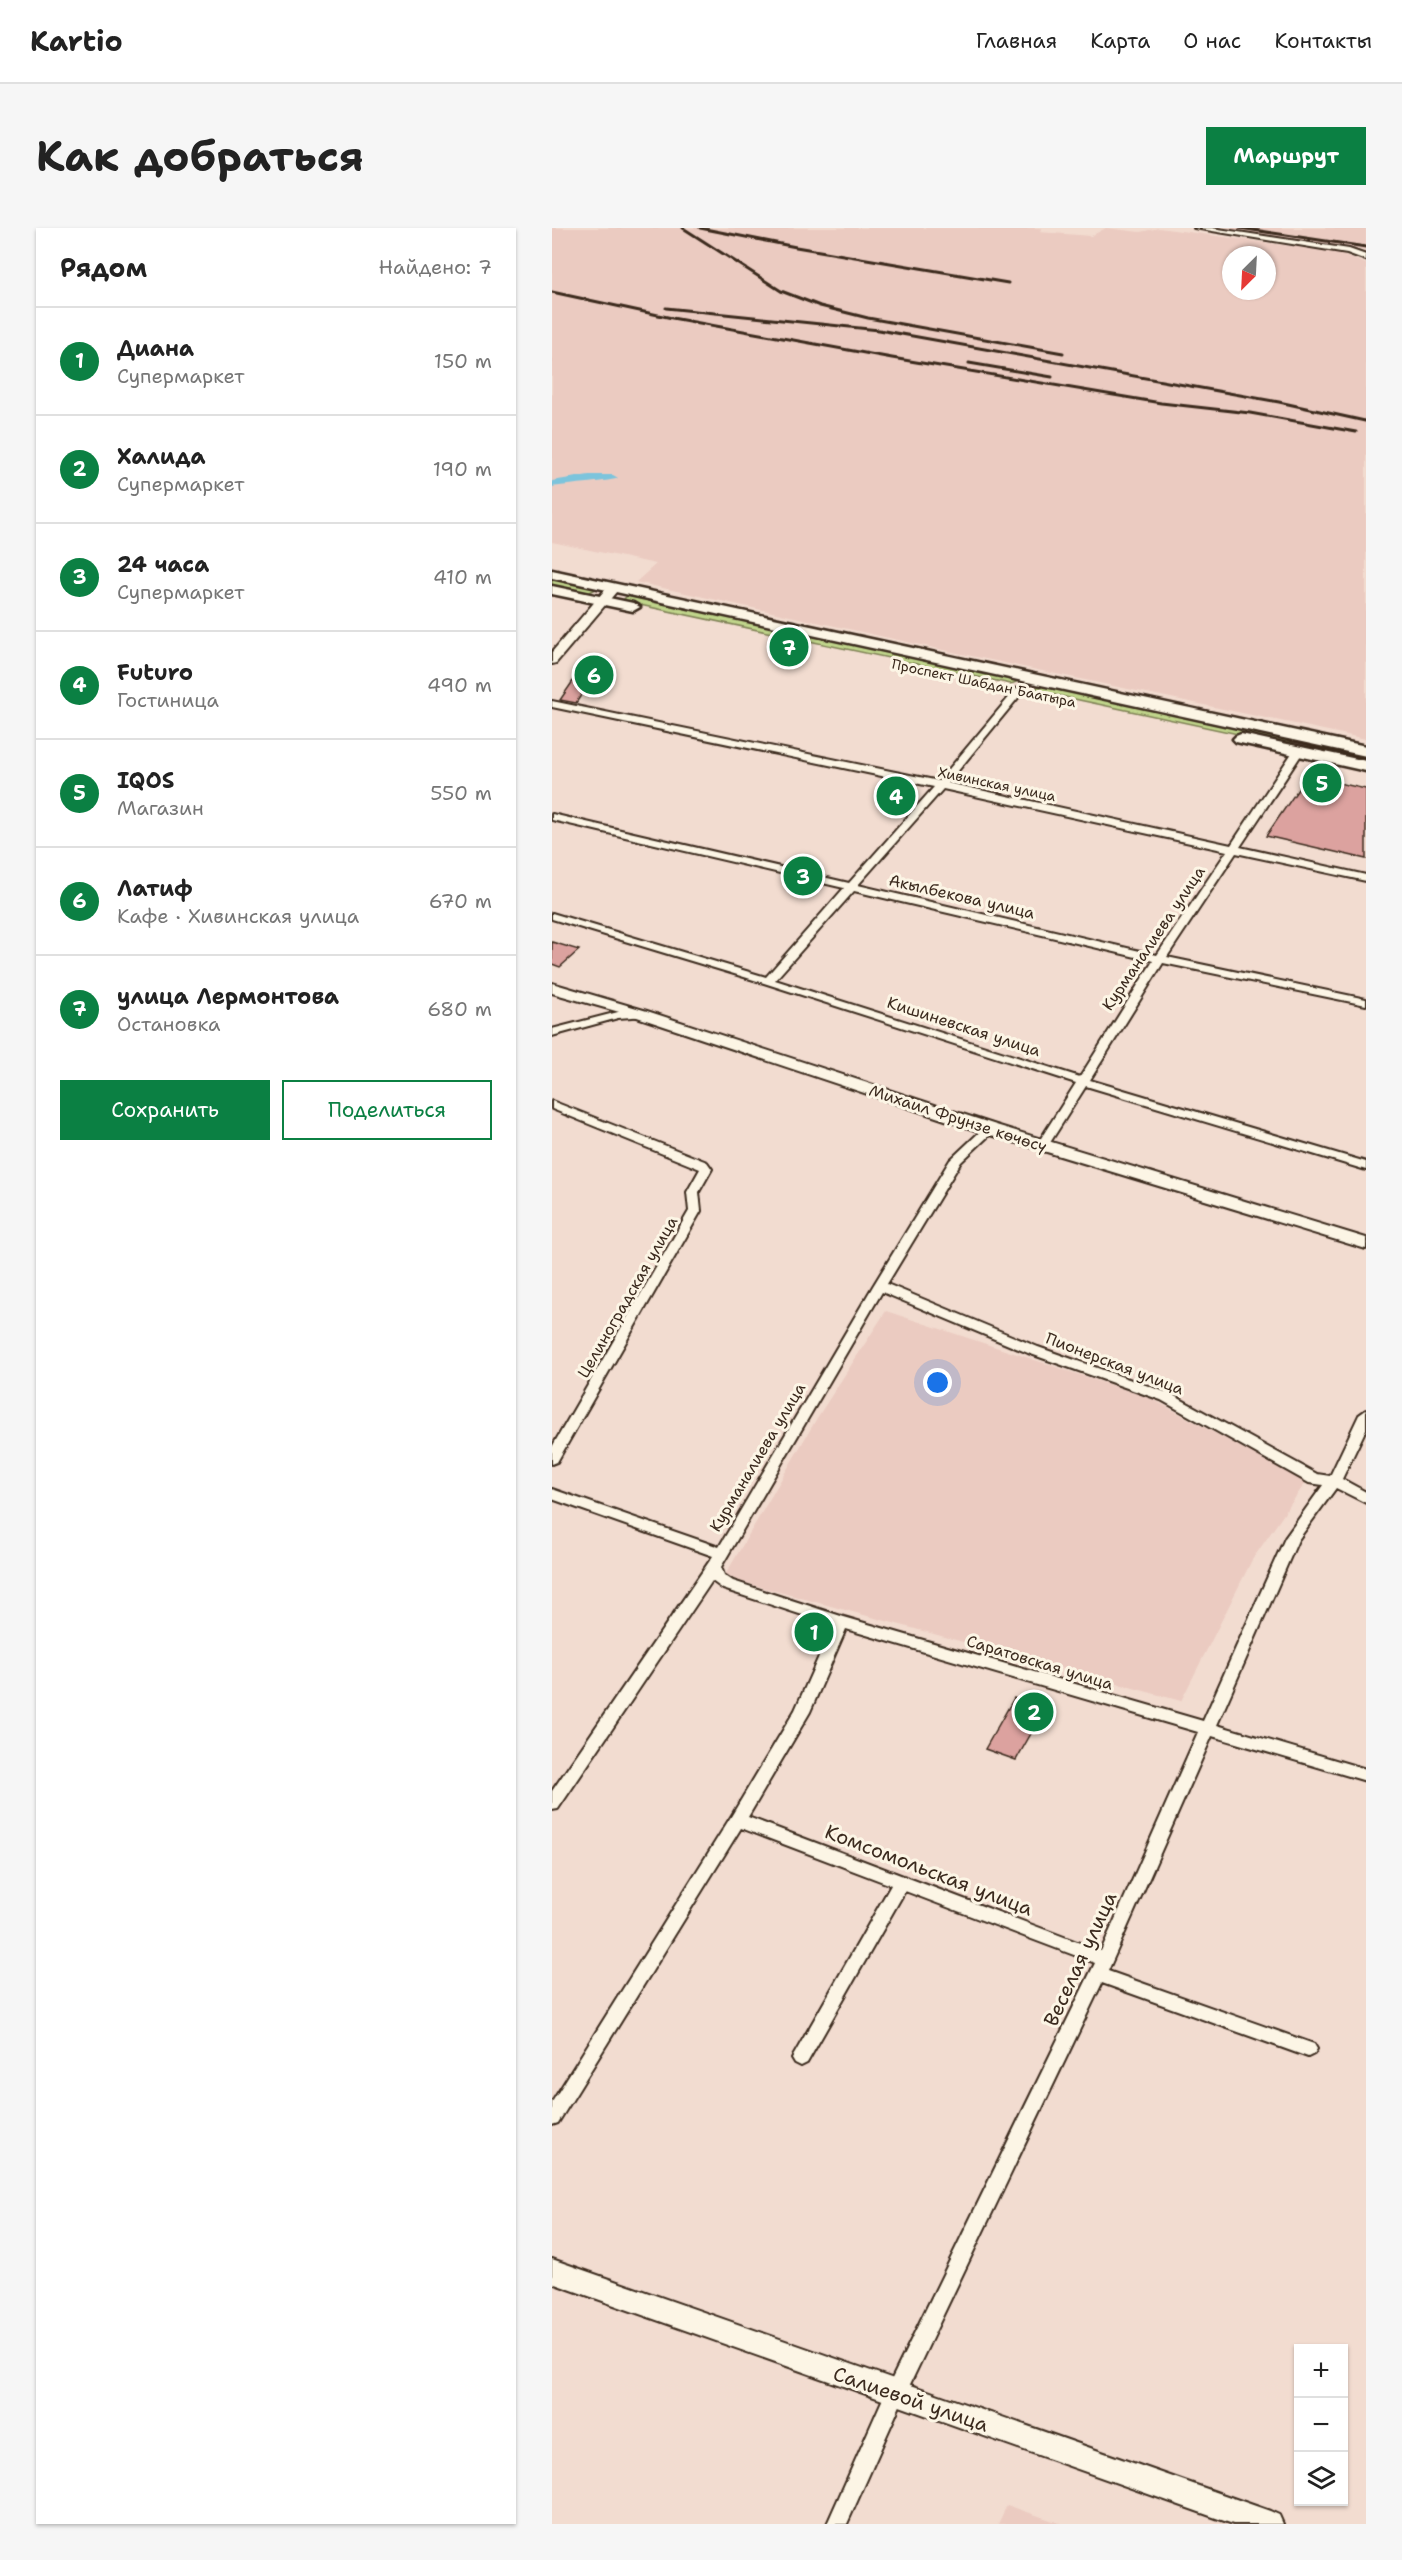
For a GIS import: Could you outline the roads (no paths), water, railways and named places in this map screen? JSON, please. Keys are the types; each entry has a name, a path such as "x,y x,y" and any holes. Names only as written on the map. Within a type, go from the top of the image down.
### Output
{"main road":[{"name":"Проспект Шабдан Баатыра","path":"552,574 1024,685"},
{"path":"552,660 613,588"},
{"name":"Проспект Шабдан Баатыра","path":"552,590 1024,685 1302,745 1366,766"},
{"name":"Проспект Шабдан Баатыра","path":"1302,745 1366,751"},
{"name":"Михаил Фрунзе көчөсү","path":"552,988 642,1014 1042,1146 1366,1244"},
{"name":"Салиевой улица","path":"552,2271 895,2394 1270,2524"}],"street":[{"path":"1198,228 1348,251 1366,258"},
{"path":"768,981 941,785 1024,685"},
{"name":"Хивинская улица","path":"552,704 941,785 1366,878"},
{"name":"Курманалиева улица","path":"1042,1146 1160,959 1302,745"},
{"name":"Акылбекова улица","path":"552,817 1160,959 1366,1002"},
{"name":"Кишиневская улица","path":"552,916 768,981 1081,1081 1366,1166"},
{"path":"552,1033 618,1016 642,1014"},
{"name":"Целиноградская улица","path":"552,1105 703,1165 706,1169 693,1192 695,1211 552,1459"},
{"name":"Курманалиева улица","path":"552,1804 718,1560 956,1160 990,1129"},
{"name":"Пионерская улица","path":"879,1286 1033,1350 1166,1397 1314,1479 1334,1481 1366,1498"},
{"name":"Веселая улица","path":"837,2524 895,2394 1101,1967 1293,1538 1334,1481 1366,1415"},
{"name":"Саратовская улица","path":"552,1494 718,1560 718,1578 728,1585 842,1622 1366,1776"},
{"path":"552,2117 738,1820 802,1712 842,1622"},
{"name":"Комсомольская улица","path":"738,1820 901,1882 1101,1967 1308,2049"},
{"path":"801,2058 901,1882"}],"waterway":[{"path":"552,484 589,478 613,478"}],"railway":[{"path":"683,228 781,291 820,306 868,318 1063,353"},
{"path":"700,228 796,247 1008,283"},
{"path":"1240,228 1366,247"},
{"path":"552,292 672,318 892,358 1161,403 1250,413 1356,432"},
{"path":"666,308 879,330 1279,402 1365,421"},
{"path":"969,363 1052,377"}],"place":[{"name":"улица Лермонтова","path":"789,647"},
{"name":"Латиф","path":"594,675"},
{"name":"IQOS","path":"1322,783"},
{"name":"Futuro","path":"896,796"},
{"name":"24 часа","path":"803,876"},
{"name":"Диана","path":"814,1632"},
{"name":"Халида","path":"1034,1712"}]}
